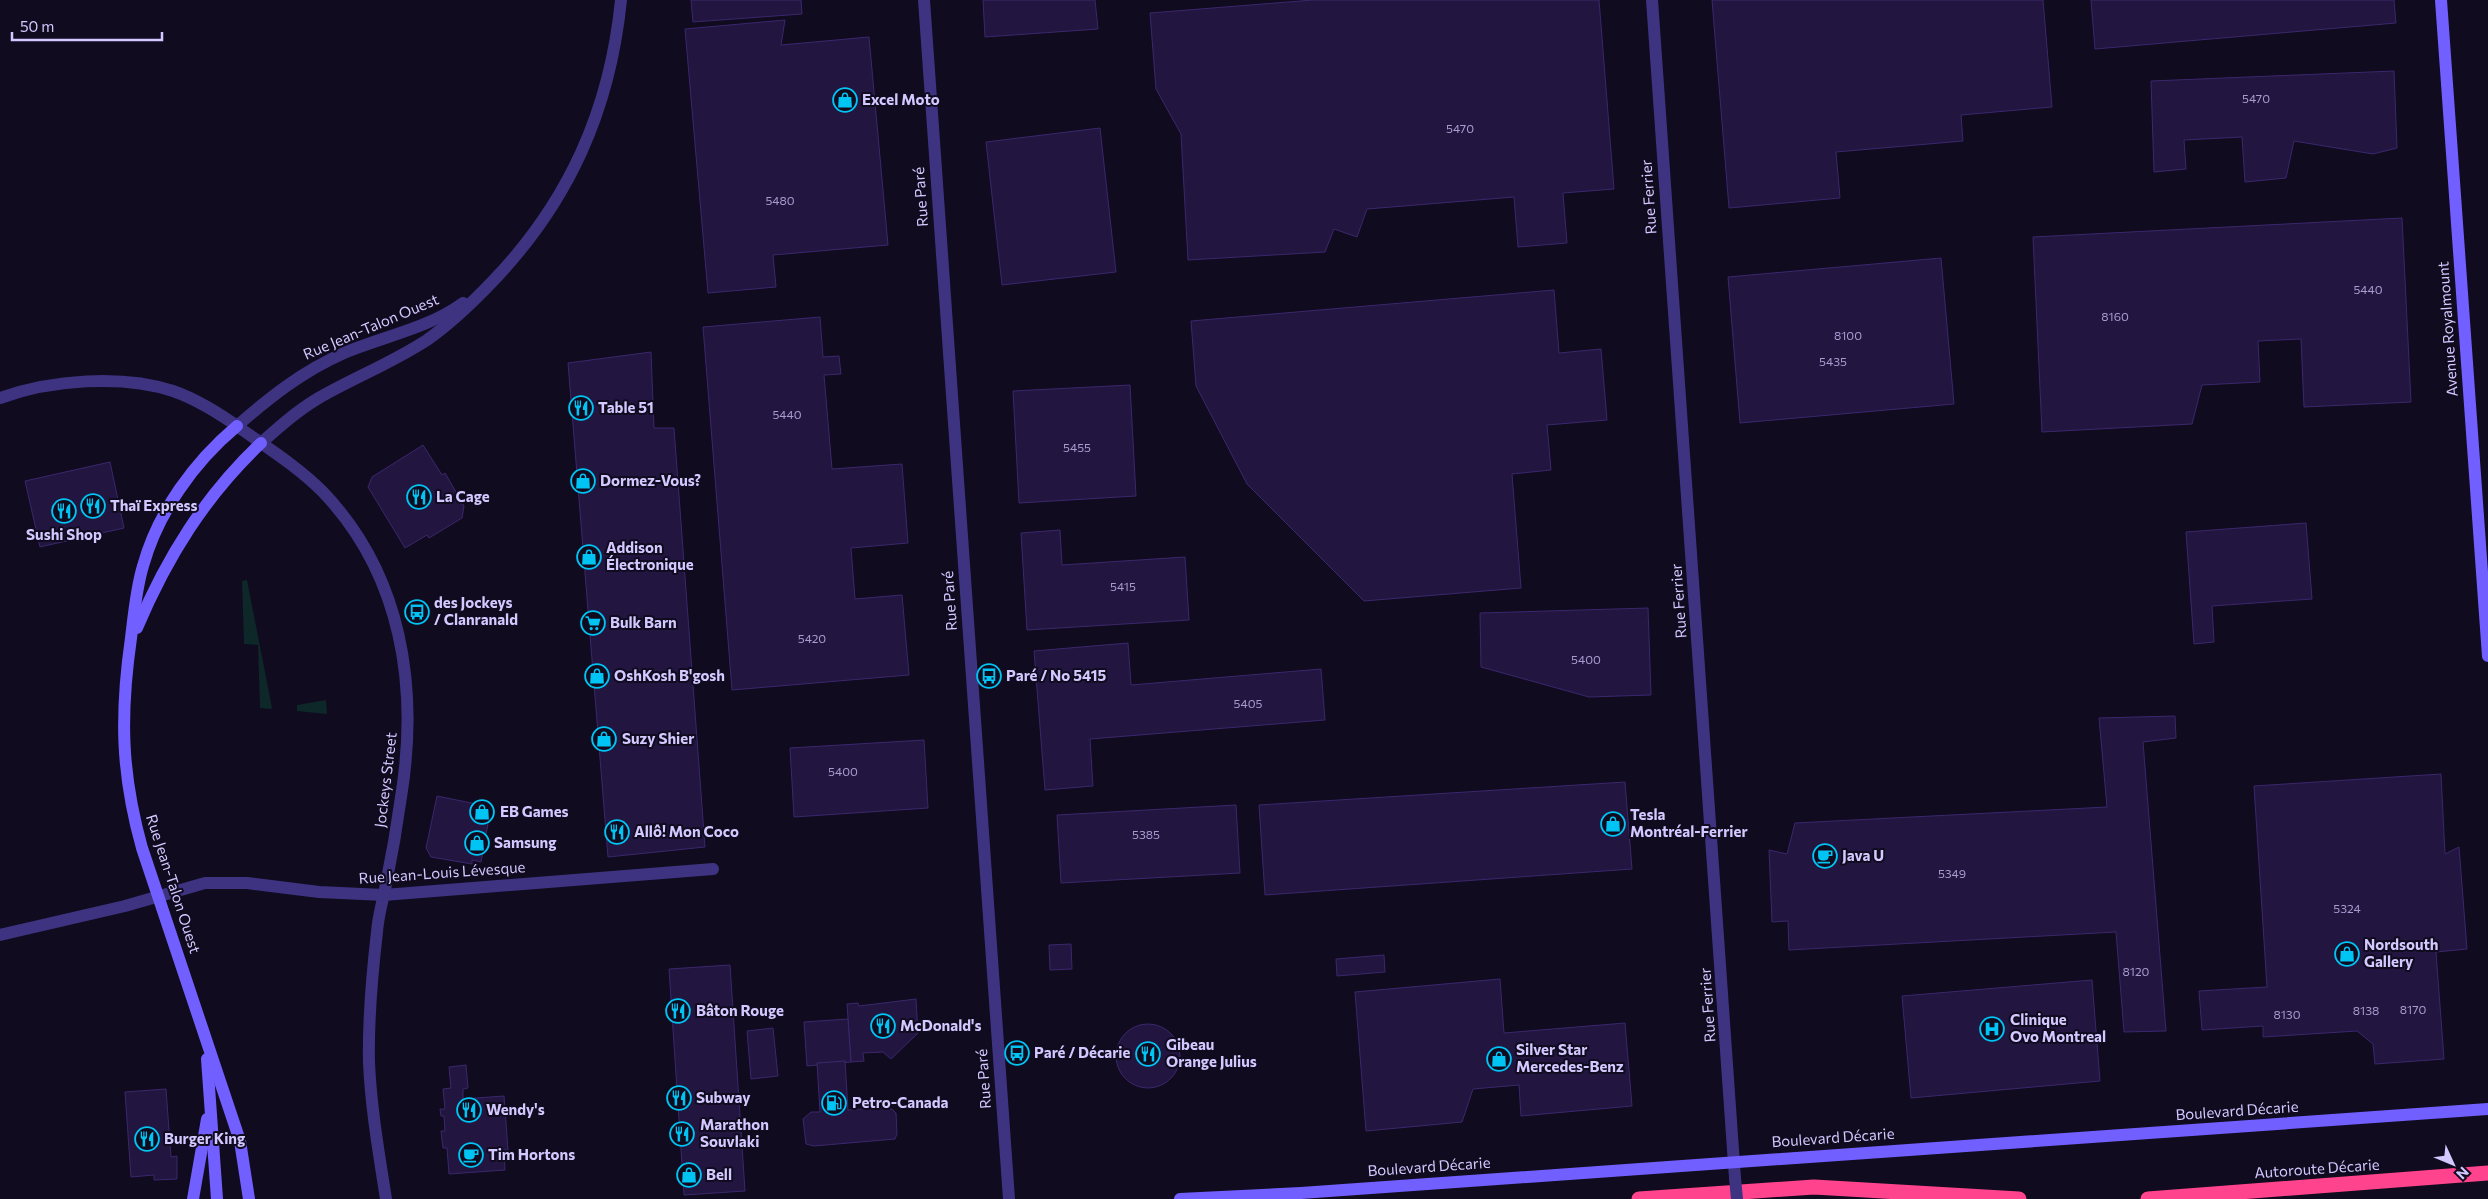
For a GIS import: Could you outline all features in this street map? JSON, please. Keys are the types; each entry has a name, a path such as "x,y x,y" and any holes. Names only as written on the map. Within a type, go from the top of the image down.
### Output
{"highway":[{"name":"Autoroute Décarie","path":"2148,1199 2488,1174"},
{"path":"1639,1199 1814,1187 2020,1199"}],"street":[{"name":"Rue Jean-Talon Ouest","path":"130,644 160,577 190,526 220,485 261,443 316,400 393,360 427,339 461,312 504,270 548,214 568,182 584,149 600,105 609,72 621,0"},
{"name":"Rue Paré","path":"924,0 1009,1199"},
{"name":"Rue Ferrier","path":"1652,0 1737,1199"},
{"name":"Avenue Royalmount","path":"2441,0 2488,656"},
{"name":"Rue Jean-Talon Ouest","path":"249,1199 240,1141 136,826 126,774 123,700 143,566 157,529 190,476 212,448 282,389 309,370 344,354 420,327 442,316 482,289 504,270"},
{"name":"Jockeys Street","path":"0,398 25,390 58,384 141,384 184,395 210,408 237,426 311,481 347,521 378,571 397,623 406,674 409,725 402,796 377,928 372,985 369,1062 386,1199"},
{"name":"Rue Jean-Louis Lévesque","path":"0,935 158,896 193,885 223,882 352,895 384,895 713,869"},
{"name":"Rue Jean-Talon Ouest","path":"206,1042 217,1199"},
{"path":"193,1199 210,1102"},
{"name":"Boulevard Décarie","path":"1180,1199 2488,1109"}],"green space":[{"path":"247,580 271,709 260,708 258,645 244,644 242,581"},
{"path":"326,700 327,714 297,711 297,705"}],"building":[{"path":"691,0 801,0 802,14 693,22"},
{"path":"983,0 1095,0 1098,29 985,37"},
{"path":"1313,0 1599,0 1614,189 1563,193 1567,243 1518,247 1514,197 1367,209 1357,237 1334,229 1325,252 1188,260 1181,134 1156,89 1150,13"},
{"path":"1712,0 2043,0 2052,107 1961,115 1963,141 1836,152 1840,198 1729,208"},
{"path":"2091,0 2394,0 2396,23 2095,49"},
{"path":"785,20 781,45 869,37 888,245 773,255 776,287 708,293 685,29"},
{"path":"2394,71 2397,148 2373,154 2294,141 2286,178 2245,182 2242,137 2184,140 2186,169 2154,172 2151,81"},
{"path":"1100,128 1116,272 1002,285 986,142"},
{"path":"2402,218 2411,402 2304,407 2301,339 2258,341 2260,382 2202,385 2192,424 2042,432 2033,237"},
{"path":"1941,258 1954,404 1740,423 1728,277"},
{"path":"1554,290 1559,353 1601,349 1607,420 1547,425 1551,470 1512,474 1521,588 1364,601 1247,484 1196,386 1191,321"},
{"path":"820,317 823,357 839,356 841,374 824,375 832,469 902,464 908,543 851,548 855,599 902,595 909,675 732,690 703,327"},
{"path":"651,352 654,428 674,428 705,847 608,857 568,363"},
{"path":"1130,385 1136,496 1019,503 1013,391"},
{"path":"423,445 442,475 445,473 464,506 462,518 429,538 427,535 405,548 368,487 372,477"},
{"path":"110,462 124,528 40,547 25,481"},
{"path":"2306,523 2312,599 2212,606 2214,642 2194,644 2186,532"},
{"path":"1060,530 1062,565 1185,557 1189,620 1027,630 1021,533"},
{"path":"1648,608 1651,695 1589,697 1481,667 1480,613"},
{"path":"1128,643 1131,685 1321,669 1325,720 1090,739 1093,786 1045,790 1034,651"},
{"path":"2175,716 2176,738 2143,742 2166,1031 2124,1032 2116,932 1789,950 1788,921 1772,922 1769,850 1787,854 1795,823 2107,807 2099,718"},
{"path":"924,740 928,808 794,817 790,748"},
{"path":"2441,774 2445,854 2459,847 2467,949 2436,952 2444,1059 2375,1064 2373,1044 2357,1031 2263,1037 2263,1026 2202,1030 2199,991 2267,987 2254,786"},
{"path":"1625,782 1632,869 1265,895 1259,805"},
{"path":"437,796 491,807 481,862 472,860 472,864 431,857 426,848"},
{"path":"1236,805 1240,873 1061,883 1057,815"},
{"path":"1071,944 1072,969 1050,970 1049,945"},
{"path":"1384,955 1385,972 1337,976 1336,959"},
{"path":"730,965 745,1191 684,1195 669,969"},
{"path":"1500,979 1504,1033 1625,1023 1632,1106 1521,1116 1519,1085 1473,1089 1462,1122 1366,1131 1355,992"},
{"path":"2092,980 2100,1081 1911,1098 1902,996"},
{"name":"McDonald's","path":"916,999 918,1033 891,1059 883,1052 863,1053 864,1061 851,1062 847,1004 858,1003 859,1006"},
{"path":"848,1019 851,1062 807,1066 804,1022"},
{"name":"Gibeau Orange Julius","path":"1148,1024 1166,1030 1174,1038 1180,1056 1174,1074 1166,1082 1148,1088 1130,1082 1122,1074 1116,1056 1122,1038 1130,1030"},
{"path":"773,1028 778,1076 751,1079 747,1031"},
{"name":"Petro-Canada","path":"845,1061 848,1110 888,1107 893,1110 896,1113 897,1134 895,1139 814,1146 806,1144 803,1119 811,1112 820,1112 817,1063"},
{"path":"466,1065 468,1088 463,1089 463,1099 504,1096 508,1150 504,1150 505,1170 449,1174 447,1148 443,1148 441,1131 445,1131 444,1116 441,1116 440,1109 445,1109 443,1089 451,1088 449,1067"},
{"path":"166,1089 171,1157 177,1156 177,1179 154,1180 154,1175 131,1177 125,1092"}],"place":[{"name":"Excel Moto","path":"845,100"},
{"name":"Table 51","path":"581,408"},
{"name":"Dormez-Vous?","path":"583,481"},
{"name":"La Cage","path":"419,497"},
{"name":"Thaï Express","path":"93,506"},
{"name":"Sushi Shop","path":"64,511"},
{"name":"Addison Électronique","path":"589,557"},
{"name":"des Jockeys / Clanranald","path":"417,612"},
{"name":"Bulk Barn","path":"593,623"},
{"name":"OshKosh B'gosh","path":"597,676"},
{"name":"Paré / No 5415","path":"989,676"},
{"name":"Suzy Shier","path":"604,739"},
{"name":"EB Games","path":"482,812"},
{"name":"Tesla Montréal-Ferrier","path":"1613,824"},
{"name":"Allô! Mon Coco","path":"617,832"},
{"name":"Samsung","path":"477,843"},
{"name":"Java U","path":"1825,856"},
{"name":"Nordsouth Gallery","path":"2347,954"},
{"name":"Bâton Rouge","path":"678,1011"},
{"name":"McDonald's","path":"883,1026"},
{"name":"Clinique Ovo Montreal","path":"1992,1029"},
{"name":"Paré / Décarie","path":"1017,1053"},
{"name":"Gibeau Orange Julius","path":"1148,1054"},
{"name":"Silver Star Mercedes-Benz","path":"1499,1059"},
{"name":"Subway","path":"679,1098"},
{"name":"Petro-Canada","path":"834,1103"},
{"name":"Wendy's","path":"469,1110"},
{"name":"Marathon Souvlaki","path":"682,1134"},
{"name":"Burger King","path":"147,1139"},
{"name":"Tim Hortons","path":"471,1155"},
{"name":"Bell","path":"689,1175"}]}
